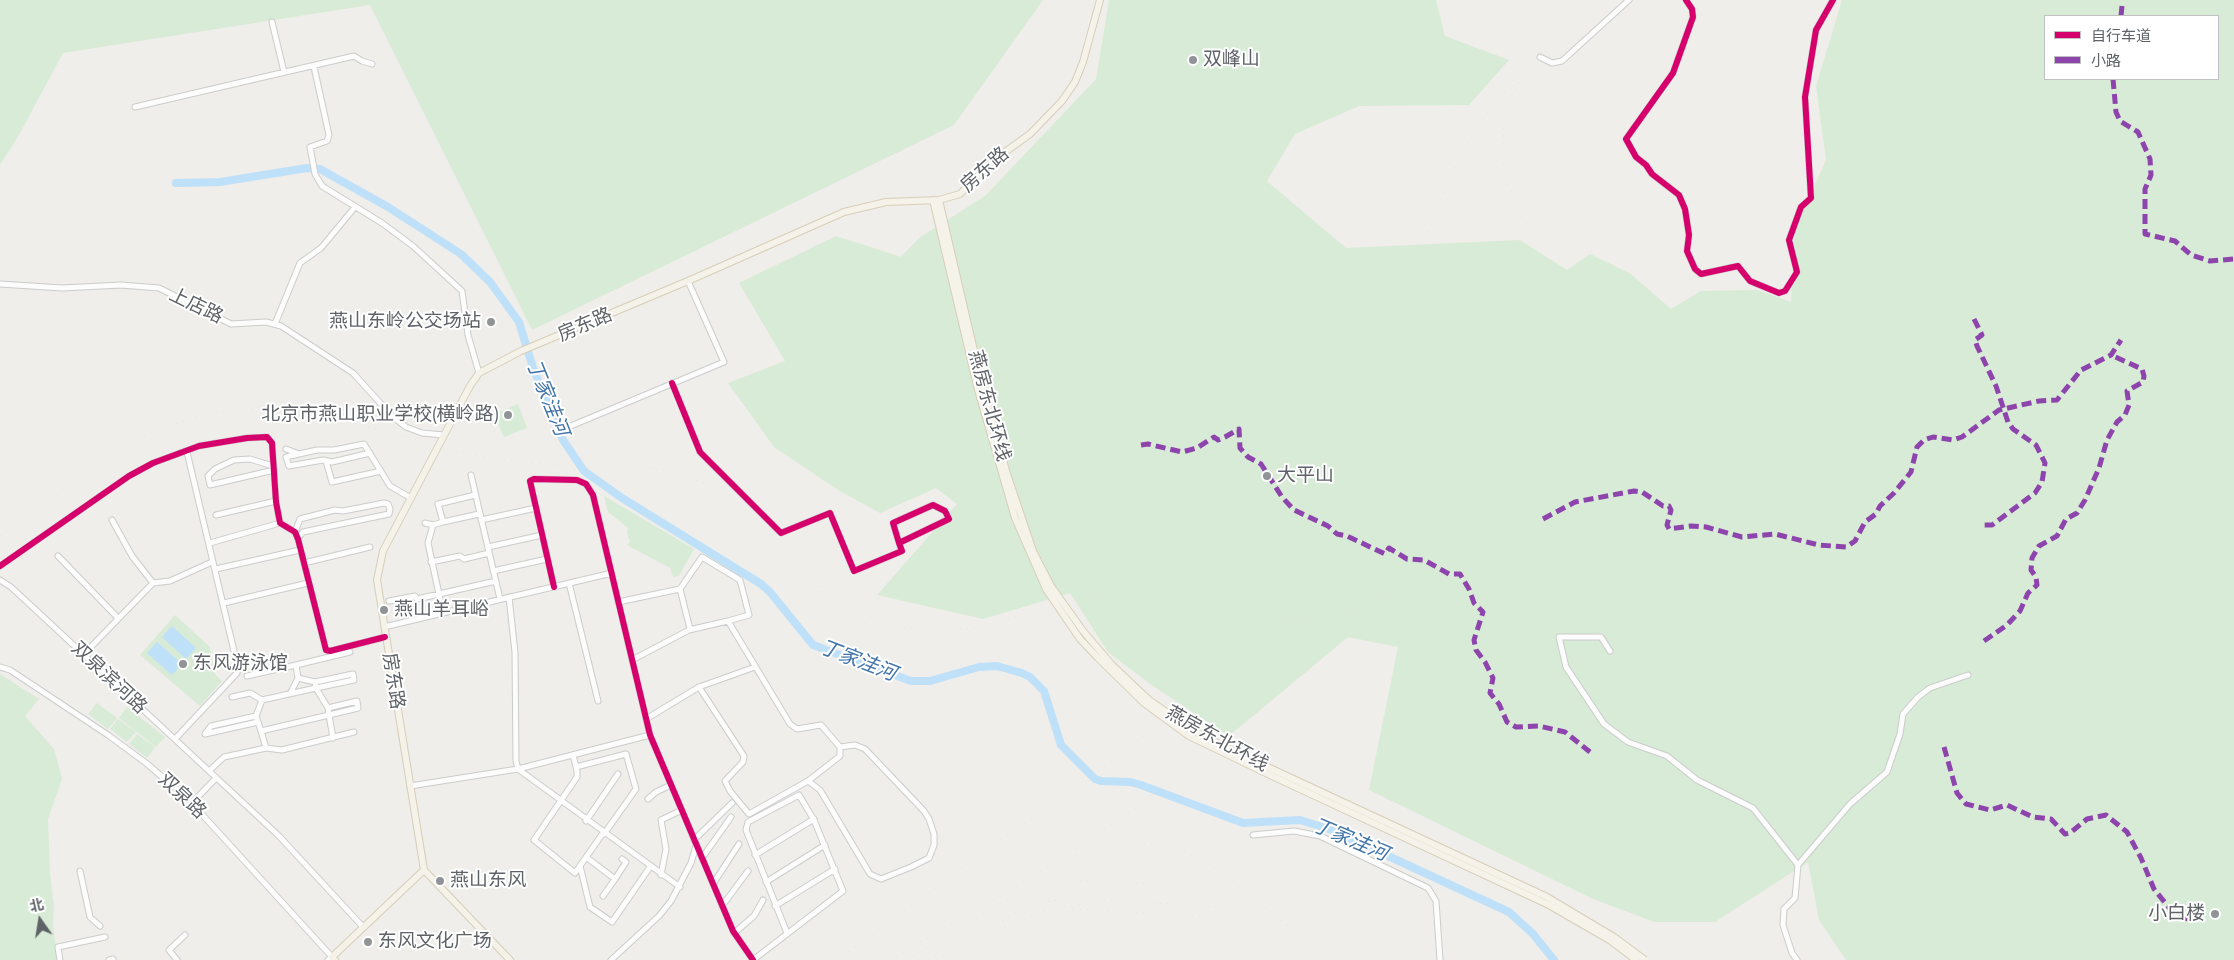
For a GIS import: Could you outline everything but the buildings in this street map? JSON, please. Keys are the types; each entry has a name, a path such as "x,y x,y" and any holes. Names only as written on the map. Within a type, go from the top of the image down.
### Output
{"main road":[{"name":"房东路","path":"424,870 385,637 378,590 378,571 384,551 411,498 470,386 479,374 521,351 688,281 844,212 886,202 936,200 954,196 966,189 994,160 1030,134 1062,101 1075,82 1083,62 1100,0"},
{"name":"燕房东北环线","path":"936,200 980,381 1026,534 1048,588 1080,639 1144,703 1189,736 1547,904 1611,941 1636,960"},
{"name":"燕房东北环线","path":"1048,588 1112,664 1149,700 1194,731 1547,898 1614,937 1645,960"},
{"path":"332,959 424,870 510,960"}],"street":[{"path":"1540,58 1552,63 1562,61 1629,0"},
{"path":"1686,0 1692,9 1693,17 1673,73 1626,139 1636,157 1646,165 1652,174 1679,195 1686,218 1688,234 1687,251 1695,269 1701,274 1738,266 1750,281 1779,294 1785,291 1797,272 1789,240 1801,207 1811,198 1805,109 1808,74 1816,30 1833,0"},
{"path":"272,22 284,72"},
{"path":"134,107 284,72 314,67 354,56 372,64"},
{"path":"314,67 329,135 327,141 310,147 315,174 322,186 382,223 413,246 462,291 468,335 479,374"},
{"path":"274,324 300,263 321,248 355,207"},
{"path":"566,428 724,362 688,281"},
{"name":"上店路","path":"0,284 62,288 121,285 159,288 231,324 274,324 291,331 353,373 392,416 406,427 422,433 444,435"},
{"path":"672,383 700,452 781,533 830,513 854,571 902,551 894,523 933,505 944,511 948,519 900,543"},
{"path":"0,566 128,476 153,463 209,444 247,438 267,437 272,443 276,501 280,523"},
{"path":"370,453 332,462 326,461 289,466 286,457 364,444 370,453 390,486 411,498"},
{"path":"286,449 300,454"},
{"path":"175,739 237,673 224,603 216,569 212,562 210,543 187,452"},
{"path":"250,459 274,468 210,485 208,476 215,469 234,460 250,459"},
{"path":"326,461 332,482 381,471"},
{"path":"471,475 500,599"},
{"path":"554,587 530,481 546,479 576,480 586,484 593,495 650,735 734,933 753,960 843,892 814,819 799,795 748,822 746,830 775,906 788,933"},
{"path":"443,522 438,504 475,496"},
{"path":"216,515 276,501"},
{"path":"295,532 300,519 335,510 342,511 384,502 388,504 390,509 389,514 303,532 298,538"},
{"path":"425,523 433,525 536,508"},
{"path":"112,520 132,556 153,583"},
{"path":"210,543 280,523 295,532 298,538 326,650 330,651 385,637"},
{"path":"433,525 428,543 443,613"},
{"path":"431,562 460,556 464,560 488,550 542,535"},
{"path":"304,563 370,547"},
{"path":"216,569 300,550"},
{"path":"58,556 118,618"},
{"path":"618,602 680,589 702,557 740,580 749,615 690,630 632,660"},
{"path":"493,571 548,559"},
{"path":"84,654 153,583 170,581 212,562"},
{"path":"384,627 612,573"},
{"name":"双泉滨河路","path":"0,580 11,587 279,836 363,927"},
{"path":"390,601 439,594 496,581"},
{"path":"224,603 308,583"},
{"path":"569,583 598,701"},
{"path":"680,589 690,630"},
{"path":"509,597 515,652 516,761 518,769 586,821 680,887"},
{"path":"728,621 795,729 820,724 840,747"},
{"path":"1610,651 1601,637 1559,637 1566,667 1604,724 1628,742 1667,756 1697,780 1753,808 1798,865"},
{"path":"247,676 350,652"},
{"path":"290,694 298,678 296,666"},
{"name":"双泉路","path":"0,667 10,670 108,735 146,763 192,802 332,959"},
{"path":"646,719 699,687 755,667"},
{"path":"232,697 250,693 262,700 290,694 315,685 353,674 354,680 315,685 298,678"},
{"path":"1797,960 1792,953 1783,925 1784,909 1795,898 1798,865 1850,804 1887,772 1900,734 1903,714 1917,698 1930,688 1968,675"},
{"path":"315,685 328,708 332,738"},
{"path":"699,687 744,756 743,762 725,781 730,791 749,814 808,781 837,760 840,747"},
{"path":"262,700 256,716 266,748"},
{"path":"261,731 358,708 357,701 328,708"},
{"path":"256,716 212,726 205,734 258,722"},
{"path":"209,771 224,757 266,748 282,750 354,732"},
{"path":"410,786 518,769 650,735"},
{"path":"808,781 820,790 870,874 881,879 929,858 934,845 934,834 930,818 865,749 855,745 840,747"},
{"path":"573,755 576,777 534,840 575,873 636,789 626,754 576,768"},
{"path":"586,821 618,774"},
{"path":"192,802 216,778"},
{"path":"648,799 656,792 671,785"},
{"path":"613,959 659,916 680,887 696,843 732,803"},
{"path":"661,875 666,849 660,820 682,810"},
{"path":"702,858 731,817"},
{"path":"755,855 814,819"},
{"path":"1253,835 1294,831 1320,836 1428,888 1436,901 1440,960"},
{"path":"713,884 739,844"},
{"path":"766,882 825,845"},
{"path":"586,857 615,879"},
{"path":"603,896 626,862 622,859"},
{"path":"580,866 590,907 612,922 650,867"},
{"path":"775,906 835,869"},
{"path":"80,871 90,917 100,926"},
{"path":"722,906 748,871"},
{"path":"734,933 754,916 763,900"},
{"path":"177,960 169,950 185,935"},
{"path":"60,960 58,947 105,937"}],"green space":[{"path":"0,0 1043,0 954,125 532,330 370,5 63,53 19,135 0,165"},
{"path":"1109,0 1436,0 1445,36 1509,60 1469,105 1359,106 1295,134 1267,181 1346,248 1520,240 1567,270 1590,254 1631,274 1671,309 1701,291 1757,290 1791,302 1795,229 1826,160 1816,86 1842,0 2234,0 2234,960 1846,960 1819,920 1808,862 1715,922 1654,922 1591,898 1369,790 1398,647 1348,637 1229,736 1153,686 1108,652 1070,593 983,619 877,595 957,504 936,488 880,513 838,490 774,447 728,383 785,361 739,283 836,236 901,257 919,238 985,196 1096,79"},
{"path":"518,404 527,428 504,437 494,414"},
{"path":"604,496 694,549 679,576 673,577 670,568 627,545 630,542 627,532 628,528 608,512"},
{"name":"东风游泳馆","path":"175,615 210,647 215,674 222,681 200,706 140,655"},
{"path":"0,674 39,699 25,716 54,749 62,779 48,819 50,872 54,907 53,924 57,960 0,960"},
{"path":"97,703 117,718 108,729 88,714"},
{"path":"127,707 165,737 156,747 119,718"},
{"path":"118,719 136,732 127,742 110,729"},
{"path":"137,734 155,747 147,758 129,744"}],"water":[{"path":"172,626 196,648 186,659 162,637"},
{"path":"157,642 182,664 172,675 147,653"}],"waterway":[{"name":"丁家洼河","path":"176,183 220,182 307,168 320,169 388,207 461,254 490,282 519,322 533,368 563,440 584,471 622,498 761,584 770,592 813,645 911,681 930,681 979,667 997,666 1022,673 1030,677 1044,691 1061,745 1095,779 1130,782 1141,785 1243,823 1300,820 1332,830 1509,912 1533,934 1554,960"}],"railway":[{"path":"1472,520 1551,382 1560,362 1563,343 1564,323 1557,280 1517,207 1508,185 1503,161 1504,118 1511,97 1528,68 1595,0"},
{"path":"1414,272 1438,204 1459,159 1484,117 1518,75"},
{"path":"0,536 117,452 154,431 195,417 231,409 271,408 308,411 474,455 519,462 562,465"},
{"path":"621,465 665,470 706,484 719,493 821,591 855,611 891,624 911,628 951,630 982,627 1083,596 1101,593 1131,593 1271,617 1299,619 1340,615 1392,596"},
{"path":"1386,599 1402,590"},
{"path":"838,960 1003,838 1073,790 1214,684 1261,644 1293,607"},
{"path":"890,960 1065,857 1137,807 1169,780 1309,644 1357,614"},
{"path":"1076,856 1108,845 1133,842 1180,849 1214,867 1315,947 1327,960"},
{"path":"929,960 946,948 980,916 1010,898 1041,886 1081,880 1178,885"},
{"path":"937,960 1016,913 1050,901 1085,898 1217,907"},
{"path":"1005,927 1052,908 1081,905"},
{"path":"1073,909 1217,917"},
{"path":"908,960 933,943"}],"marked path":[{"path":"2121,15 2122,6"},
{"path":"2113,80 2116,112 2120,121 2138,132 2150,159 2151,175 2145,189 2145,234 2175,241 2191,255 2210,261 2234,259"},
{"path":"1974,319 1982,335 1975,340 1996,386 2008,422 2013,429 2036,445 2045,463 2042,482 2035,493 1992,525 1980,525"},
{"path":"1543,519 1575,502 1634,491 1642,492 1663,506 1669,506 1671,510 1667,525 1669,529 1691,526 1706,527 1742,537 1775,534 1819,545 1846,547 1855,541 1865,522 1876,514 1880,506 1894,493 1911,472 1917,447 1924,440 1933,437 1953,440 1962,437 1999,410 2039,401 2057,400 2081,370 2111,355 2121,340"},
{"path":"1984,641 2007,625 2020,611 2028,593 2037,585 2036,577 2031,570 2032,558 2039,546 2057,536 2066,519 2077,513 2099,468 2107,440 2117,422 2125,415 2129,405 2127,391 2143,382 2142,369 2111,355"},
{"path":"1141,445 1148,444 1182,452 1197,448 1214,437 1218,440 1239,429 1240,448 1248,457 1261,464 1282,497 1294,510 1328,526 1337,534 1347,536 1385,554 1389,548 1407,559 1424,560 1449,574 1460,574 1469,589 1474,603 1483,612 1474,640 1476,650 1493,678 1490,693 1499,704 1507,722 1516,727 1539,726 1565,732 1590,752"},
{"path":"1944,747 1957,793 1966,804 1990,810 2007,805 2033,817 2051,819 2065,834 2070,833 2087,819 2106,815 2127,832 2141,858 2154,889 2171,910 2179,917 2193,920 2204,916"}],"cycle path":[{"path":"1686,0 1692,9 1693,17 1673,73 1626,139 1636,157 1646,165 1652,174 1679,195 1685,209 1689,235 1687,251 1695,269 1701,274 1738,266 1750,281 1779,293 1785,291 1797,272 1789,240 1801,207 1811,198 1805,97 1816,30 1833,0"},
{"path":"672,383 700,452 781,533 830,513 854,571 902,551 899,543 893,523 933,505 945,511 949,519 899,543"},
{"path":"0,566 129,476 153,463 199,446 247,438 267,437 272,443 276,502 280,523 295,532 298,539 326,650 330,651 385,637"},
{"path":"554,587 530,481 534,479 577,480 586,484 593,495 650,735 733,931 753,960"}],"place":[{"name":"双峰山","path":"1193,60"},
{"name":"燕山东岭公交场站","path":"491,322"},
{"name":"北京市燕山职业学校(横岭路)","path":"508,415"},
{"name":"大平山","path":"1267,476"},
{"name":"燕山羊耳峪","path":"384,610"},
{"name":"东风游泳馆","path":"183,664"},
{"name":"燕山东风","path":"440,881"},
{"name":"小白楼","path":"2215,914"},
{"name":"东风文化广场","path":"368,942"}]}
